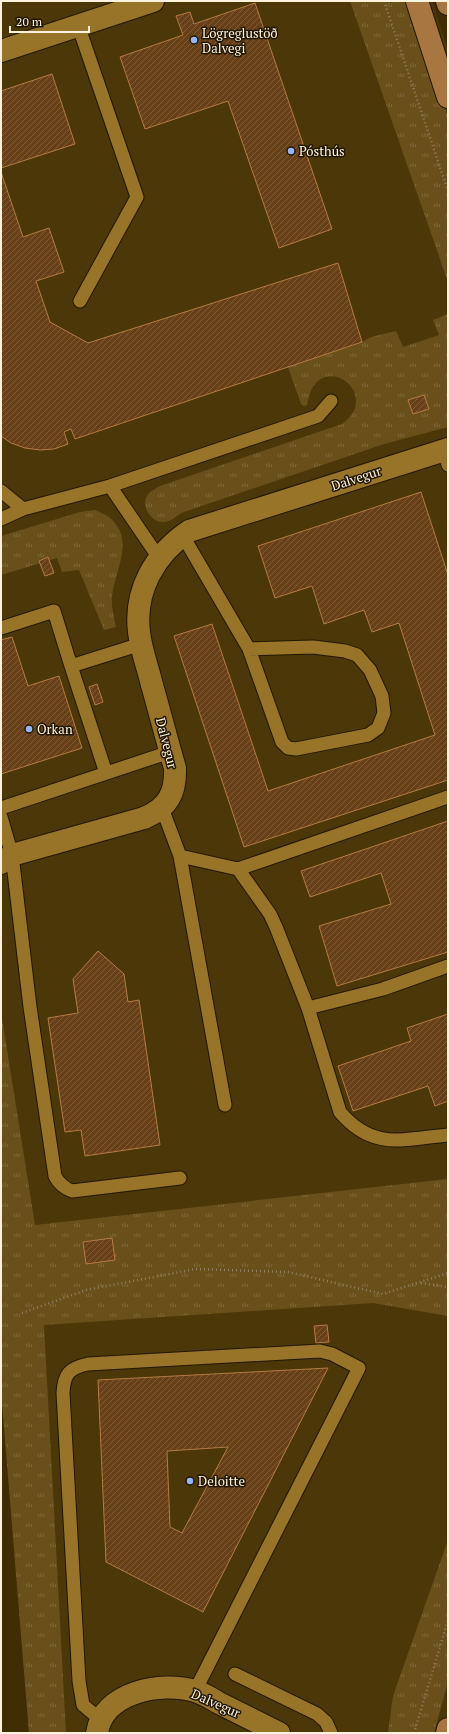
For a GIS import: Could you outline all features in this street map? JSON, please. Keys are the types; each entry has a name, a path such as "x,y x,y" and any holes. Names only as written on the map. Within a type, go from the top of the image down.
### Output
{"street":[{"path":"1,51 153,1"},
{"path":"417,1 448,98"},
{"name":"Dalvegur","path":"7,859 154,814 162,808 173,791 175,768 141,644 138,616 144,585 159,558 168,548 190,531 446,455"},
{"name":"Dalvegur","path":"99,1726 113,1704 124,1697 140,1691 174,1688 195,1691 266,1730"},
{"path":"447,1733 448,1729"}],"lane":[{"path":"78,25 137,197 80,301"},
{"path":"1,519 23,509 110,486 318,416 331,401"},
{"path":"110,486 159,558"},
{"path":"1,491 23,509"},
{"path":"183,536 249,649 282,742 288,748 296,749 368,735 378,728 384,713 382,696 370,670 357,655 345,651 313,647 249,649"},
{"path":"1,628 54,611 106,773"},
{"path":"72,666 141,644"},
{"path":"1,808 170,752"},
{"path":"180,856 238,868 448,797"},
{"path":"162,808 180,856 225,1105"},
{"path":"1,817 55,1176 59,1183 72,1191 180,1178"},
{"path":"238,868 270,914 308,1008 340,1112 349,1124 361,1132 381,1140 392,1141 448,1135"},
{"path":"308,1008 383,989 448,966"},
{"path":"99,1726 83,1705 79,1681 63,1393 64,1382 70,1371 78,1366 88,1364 320,1351 339,1357 359,1368 195,1691"},
{"path":"235,1674 317,1714 326,1722 331,1733"}],"path":[{"path":"384,1 448,191"},
{"path":"22,1312 86,1290 196,1269 288,1272 383,1294 448,1273"},
{"path":"418,1282 448,1287"},
{"path":"414,1733 448,1620"}],"shaded area":[{"path":"1,1 432,1 448,50 448,1733 64,1733 1,1082"}],"green space":[{"path":"350,1 411,1 448,117 448,282"},
{"path":"448,314 448,427 384,444 181,513 173,519 164,522 150,516 146,507 146,497 150,492 160,486 342,424 352,414 356,403 355,394 350,385 342,379 333,376 324,378 315,384 311,391 307,405 304,406 301,404 288,367 362,342 371,337 396,331 403,347 439,335 433,320"},
{"path":"95,510 109,517 117,526 123,545 112,596 112,608 116,627 104,630 79,570 62,572 57,558 1,575 1,536 80,512"},
{"path":"1,1012 35,1225 448,1179 448,1316 373,1303 44,1325 66,1733 29,1733 1,1391"},
{"path":"448,1540 448,1682 434,1733 388,1733 393,1696"}],"building":[{"path":"255,3 332,229 279,248 228,101 145,129 120,57 183,35 176,16 190,12 194,24"},
{"path":"52,74 75,144 1,168 1,91"},
{"path":"1,172 23,237 49,228 64,272 36,281 50,322 88,343 338,263 362,342 75,439 71,429 64,432 68,444 54,449 40,450 25,448 11,443 1,436"},
{"path":"424,395 429,409 413,414 408,400"},
{"path":"421,492 448,575 448,780 244,847 174,636 212,624 268,791 435,735 399,623 372,632 364,610 324,624 312,586 275,598 258,546"},
{"path":"48,557 54,573 45,576 39,561"},
{"path":"12,637 28,686 59,676 82,748 1,774 1,640"},
{"path":"97,684 103,702 95,705 89,687"},
{"path":"448,821 448,952 337,986 319,926 391,904 381,873 310,897 301,871"},
{"path":"98,951 124,974 128,1002 139,1000 160,1145 85,1156 81,1130 65,1132 48,1018 78,1013 73,979"},
{"path":"448,1014 448,1101 435,1106 428,1086 353,1111 338,1066 411,1041 407,1028"},
{"path":"112,1238 115,1260 86,1264 83,1242"},
{"path":"327,1325 329,1342 316,1343 314,1326"},
{"path":"328,1368 203,1612 106,1562 98,1380","holes":["228,1447 182,1533 170,1527 167,1451"]}],"place":[{"name":"Lögreglustöð Dalvegi","path":"194,40"},
{"name":"Pósthús","path":"291,151"},
{"name":"Orkan","path":"29,729"},
{"name":"Deloitte","path":"190,1481"}]}
